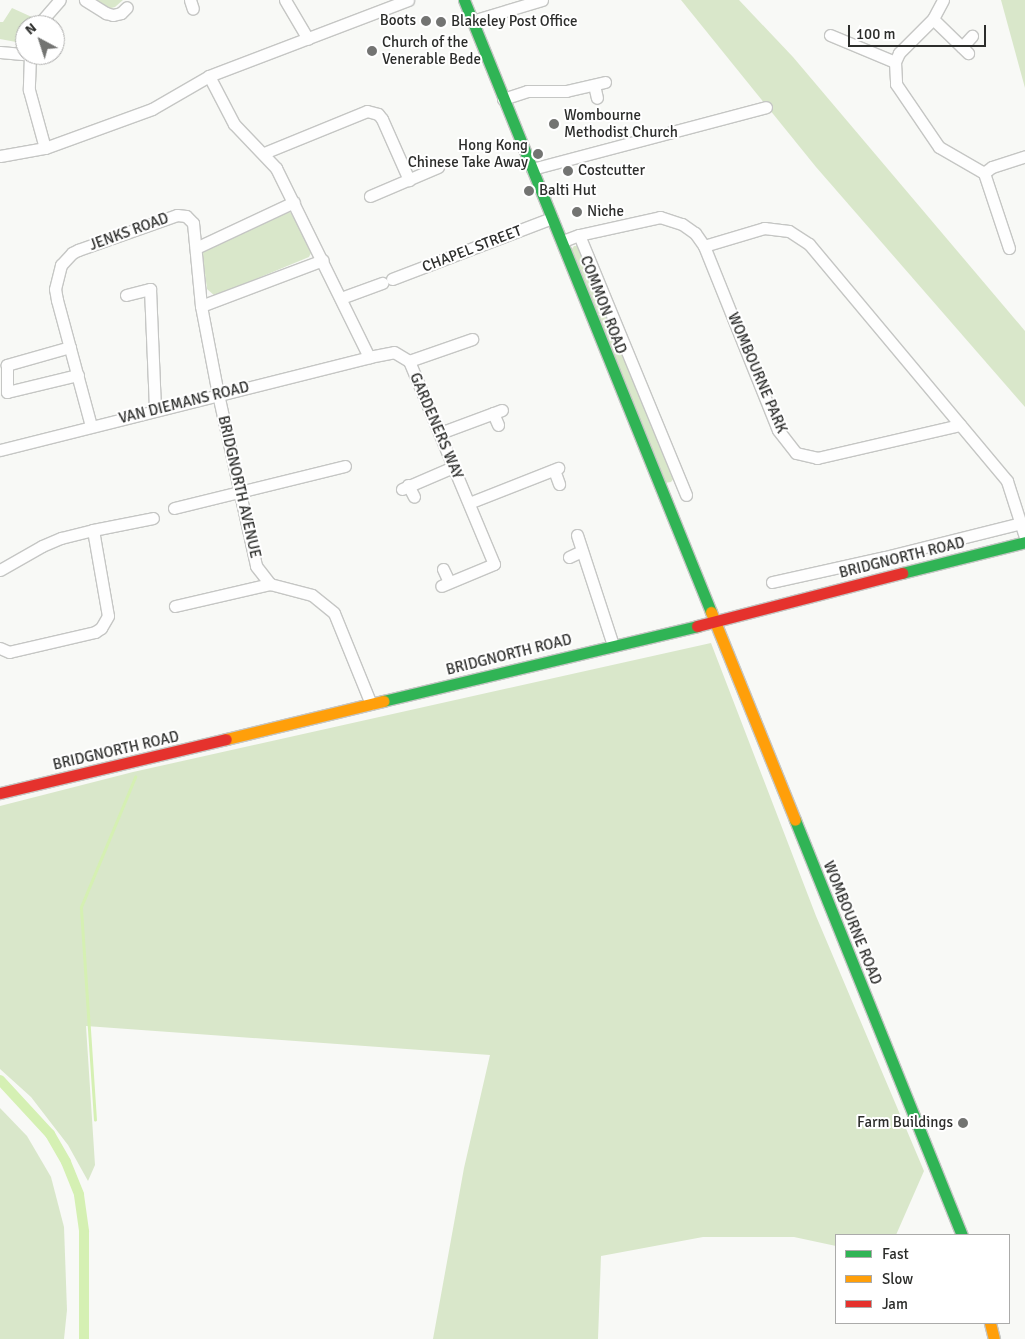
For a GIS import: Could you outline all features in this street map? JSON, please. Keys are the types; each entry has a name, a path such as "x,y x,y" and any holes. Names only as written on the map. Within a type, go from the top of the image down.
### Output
{"street":[{"path":"47,15 60,0"},
{"path":"85,0 106,13 121,13 127,7"},
{"path":"285,0 308,39"},
{"path":"0,156 45,148 152,109 209,76 408,0"},
{"name":"COMMON ROAD","path":"464,0 612,370 664,492 714,621"},
{"path":"472,21 542,0"},
{"path":"943,0 933,19 906,43 895,62 895,76 899,89 930,136 946,152 984,173 1007,243 994,243"},
{"path":"933,19 965,50 972,36"},
{"path":"830,35 895,62"},
{"path":"0,52 15,53"},
{"path":"30,65 29,90 45,148"},
{"path":"209,76 234,124 264,153 276,168 323,260 369,357"},
{"path":"503,100 535,90 566,91 599,83 597,98"},
{"path":"532,169 758,105"},
{"path":"264,153 367,111 378,114 382,119 409,180"},
{"path":"984,173 999,164 1025,156"},
{"path":"370,196 438,167"},
{"path":"196,248 294,202"},
{"name":"JENKS ROAD","path":"91,426 55,289 61,265 72,253 177,214 186,216 192,224 201,306 218,394"},
{"name":"WOMBOURNE PARK","path":"562,241 579,235 660,217 688,228 704,246 778,430 796,453 807,458 816,458 960,425"},
{"name":"CHAPEL STREET","path":"341,298 552,218"},
{"path":"704,246 764,228 790,231 809,244 1007,481 1025,537"},
{"name":"COMMON ROAD","path":"579,235 635,367 683,490 664,492"},
{"path":"201,306 323,260"},
{"path":"126,295 150,289 155,410"},
{"path":"409,362 472,339"},
{"path":"70,348 7,365 7,392 78,375"},
{"name":"GARDENERS WAY","path":"369,357 394,352 409,362 494,564 445,584 444,569"},
{"name":"VAN DIEMANS ROAD","path":"0,450 369,357"},
{"name":"BRIDGNORTH AVENUE","path":"218,394 256,566 270,584"},
{"path":"440,433 498,412 498,425"},
{"path":"174,508 346,466"},
{"path":"414,497 405,487 453,467"},
{"path":"468,503 556,469 559,484"},
{"path":"0,570 42,546 61,538 153,518"},
{"path":"137,523 141,534"},
{"path":"772,582 1021,523"},
{"path":"0,648 9,652 95,632 101,628 108,616 108,609 93,530"},
{"path":"577,535 613,645"},
{"name":"BRIDGNORTH ROAD","path":"0,794 714,621 1025,542"},
{"path":"569,557 582,551"},
{"path":"839,567 844,589"},
{"path":"175,606 270,584 312,595 334,613 371,704"},
{"name":"WOMBOURNE ROAD","path":"714,621 962,1234"},
{"path":"990,1324 994,1339"}],"green space":[{"path":"94,0 123,0 115,7 108,9"},
{"path":"681,0 739,0 793,57 1025,331 1025,407 816,167"},
{"path":"1001,0 1025,0 1025,88"},
{"path":"12,8 27,15 15,15 15,42 0,39 0,22 3,22"},
{"path":"286,211 292,213 296,218 312,251 309,257 215,296 207,289 202,250"},
{"path":"574,246 579,246 674,478 671,482 665,483 571,250"},
{"path":"711,643 816,916 924,1171 896,1234 835,1234 835,1246 794,1237 703,1237 601,1256 598,1339 433,1339 464,1168 490,1055 86,1026 95,1165 88,1181 68,1145 31,1097 0,1069 0,806 133,772"},
{"path":"0,1108 27,1136 51,1177 64,1227 67,1310 64,1339 0,1339"}],"waterway":[{"path":"95,1120 81,907 135,777"},
{"path":"0,1080 50,1134 66,1162 79,1195 84,1232 84,1339"}],"traffic: fast":[{"path":"464,0 711,612"},
{"path":"902,573 1025,542"},
{"path":"383,701 697,626"},
{"path":"795,820 962,1234"}],"traffic: slow":[{"path":"711,612 795,820"},
{"path":"226,739 383,701"},
{"path":"990,1324 994,1339"}],"traffic: jam":[{"path":"697,626 902,573"},
{"path":"0,793 226,739"}],"place":[{"name":"Boots","path":"426,21"},
{"name":"Blakeley Post Office","path":"441,22"},
{"name":"Church of the Venerable Bede","path":"372,51"},
{"name":"Wombourne Methodist Church","path":"554,124"},
{"name":"Hong Kong Chinese Take Away","path":"538,154"},
{"name":"Costcutter","path":"568,171"},
{"name":"Balti Hut","path":"529,191"},
{"name":"Niche","path":"577,212"},
{"name":"Farm Buildings","path":"963,1123"}]}
